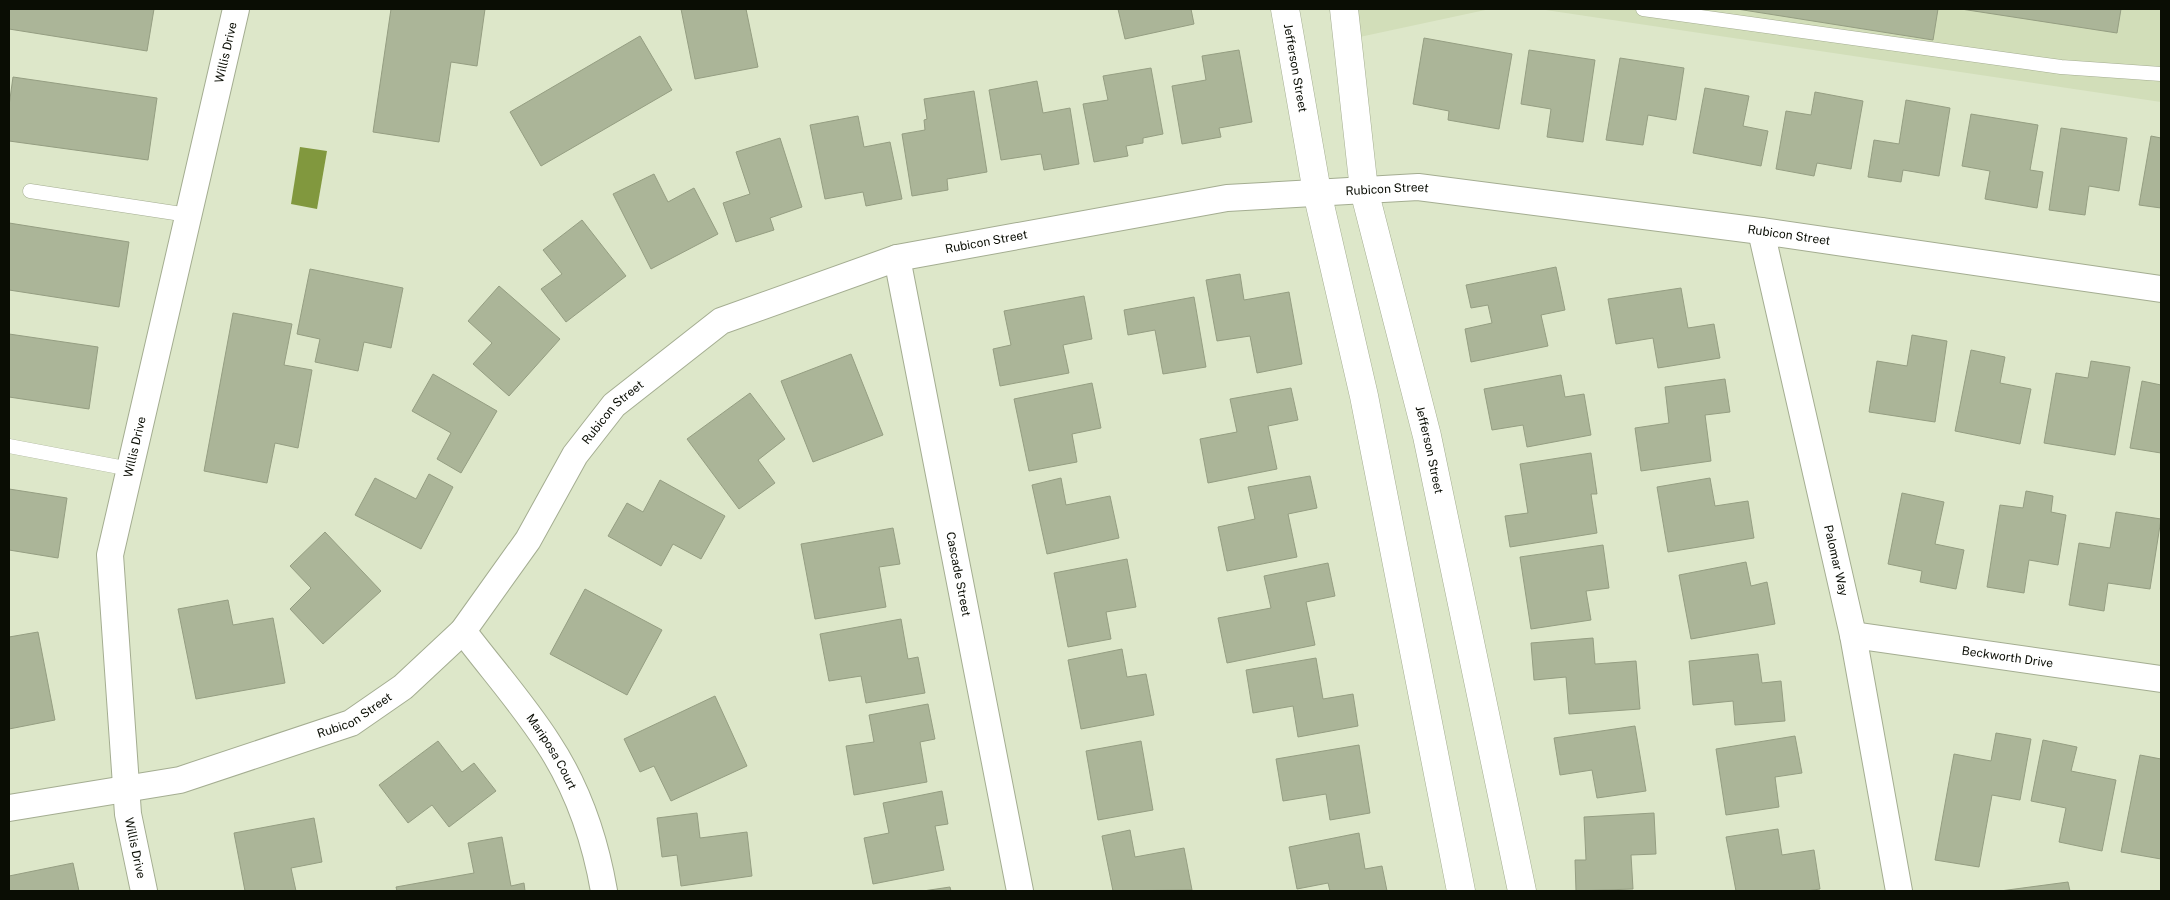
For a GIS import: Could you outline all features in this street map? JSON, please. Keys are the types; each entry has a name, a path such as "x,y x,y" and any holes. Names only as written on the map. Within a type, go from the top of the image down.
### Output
{"main road":[{"name":"Jefferson Street","path":"1285,9 1317,192 1364,396 1461,891"},
{"name":"Jefferson Street","path":"1344,9 1364,190 1427,436 1522,891"}],"street":[{"name":"Willis Drive","path":"144,891 128,814 110,556 236,9"},
{"name":"Rubicon Street","path":"9,808 180,780 351,724 403,687 464,631 528,540 575,455 614,405 721,321 896,258 1227,198 1418,187 1761,231 2161,289"},
{"name":"Palomar Way","path":"1761,231 1853,635 1899,891"},
{"name":"Cascade Street","path":"896,258 1020,891"},
{"name":"Mariposa Court","path":"464,631 548,743 574,789 593,840 604,891"},
{"name":"Beckworth Drive","path":"1853,635 2161,679"}],"lane":[{"path":"1643,9 2061,68 2161,74"},
{"path":"30,192 188,215"},
{"path":"9,446 130,469"}],"shaded area":[{"path":"1351,9 1490,9 1355,38"},
{"path":"1539,9 2161,9 2161,102"},
{"path":"300,147 327,151 317,209 291,204"}],"building":[{"path":"9,9 154,9 147,51 9,29"},
{"path":"391,9 485,9 477,66 451,62 439,142 373,132"},
{"path":"681,9 746,9 758,67 695,79"},
{"path":"1118,9 1191,9 1194,24 1125,39"},
{"path":"1737,9 1938,9 1933,40"},
{"path":"1961,9 2121,9 2117,33"},
{"path":"640,36 672,90 541,166 510,112"},
{"path":"1424,38 1512,54 1499,129 1448,120 1449,111 1413,104"},
{"path":"1239,50 1252,122 1219,128 1221,137 1182,144 1172,86 1206,80 1202,56"},
{"path":"1529,50 1595,60 1583,142 1547,137 1551,109 1521,104"},
{"path":"1620,58 1684,68 1676,120 1648,115 1643,145 1606,140"},
{"path":"1151,68 1163,134 1143,138 1143,143 1126,146 1128,156 1094,162 1083,104 1108,100 1103,76"},
{"path":"13,77 157,98 148,160 9,141 9,106"},
{"path":"1037,81 1043,113 1070,108 1079,164 1044,170 1041,154 1001,160 989,90"},
{"path":"1705,88 1749,96 1743,126 1768,131 1761,166 1693,153"},
{"path":"974,91 987,172 947,179 948,190 912,196 902,134 925,130 924,120 927,119 924,99"},
{"path":"1815,92 1863,101 1851,169 1817,163 1814,176 1776,169 1786,111 1811,115"},
{"path":"1906,100 1950,108 1939,176 1903,170 1901,182 1868,177 1874,140 1899,144"},
{"path":"1971,114 2038,125 2030,170 2043,172 2037,208 1985,199 1990,171 1962,166"},
{"path":"858,116 864,147 890,142 902,199 866,206 863,192 825,199 810,125"},
{"path":"2061,128 2127,138 2119,191 2089,186 2085,215 2049,210"},
{"path":"2151,136 2161,138 2161,208 2139,205"},
{"path":"780,138 802,207 770,218 774,230 736,242 723,203 750,194 736,152"},
{"path":"654,174 668,202 694,188 718,234 651,269 613,194"},
{"path":"582,220 626,276 566,322 541,289 562,274 543,250"},
{"path":"9,223 129,242 119,307 9,290"},
{"path":"1556,267 1565,310 1541,315 1548,346 1471,362 1465,329 1492,323 1488,305 1471,308 1466,285"},
{"path":"310,269 403,288 391,348 364,342 358,371 315,362 320,339 297,334"},
{"path":"1240,274 1244,300 1289,292 1302,364 1257,373 1250,336 1217,341 1206,280"},
{"path":"499,286 560,339 509,396 473,364 492,343 468,321"},
{"path":"1681,288 1688,328 1714,324 1720,358 1658,368 1653,338 1616,344 1608,299"},
{"path":"1084,296 1092,339 1063,345 1069,373 1000,386 993,349 1011,345 1004,311"},
{"path":"1194,297 1206,367 1163,374 1155,330 1128,335 1124,310"},
{"path":"233,313 292,324 284,365 312,370 298,448 275,443 267,483 204,471"},
{"path":"9,334 98,347 89,409 9,397"},
{"path":"1912,335 1947,341 1935,422 1869,412 1877,361 1907,366"},
{"path":"1971,350 2005,357 2000,383 2031,389 2020,444 1955,431"},
{"path":"851,354 883,435 813,462 781,381"},
{"path":"2091,361 2130,367 2115,455 2044,443 2056,373 2088,378"},
{"path":"433,374 497,411 461,473 437,459 451,433 412,411"},
{"path":"1561,375 1565,397 1584,394 1591,435 1527,447 1523,425 1492,430 1484,389"},
{"path":"1725,379 1730,412 1705,415 1711,461 1641,471 1635,428 1669,423 1665,387"},
{"path":"2142,381 2161,385 2161,453 2130,448"},
{"path":"1092,383 1101,428 1072,434 1077,462 1029,471 1014,399"},
{"path":"1291,388 1298,420 1268,426 1277,469 1208,483 1200,439 1237,432 1230,399"},
{"path":"750,393 785,439 758,460 775,483 739,509 687,439"},
{"path":"1591,453 1597,494 1591,494 1597,533 1510,547 1505,516 1528,513 1520,464"},
{"path":"429,474 453,487 421,549 355,515 375,478 416,499"},
{"path":"1310,476 1317,508 1288,514 1297,557 1227,571 1218,527 1255,519 1248,487"},
{"path":"1061,478 1066,505 1110,496 1119,538 1047,554 1032,485"},
{"path":"1710,478 1715,506 1748,501 1754,538 1668,552 1657,487"},
{"path":"660,480 725,516 701,559 673,544 661,566 608,536 627,503 643,512"},
{"path":"9,489 67,498 58,558 9,550"},
{"path":"2026,491 2053,496 2051,512 2066,515 2058,565 2029,560 2024,593 1987,587 2000,505 2023,508"},
{"path":"1902,493 1944,502 1935,544 1964,550 1956,589 1920,582 1922,571 1888,564"},
{"path":"2116,512 2161,519 2150,589 2108,583 2104,611 2069,605 2079,543 2110,548"},
{"path":"893,528 900,564 879,567 886,607 815,619 801,544"},
{"path":"325,532 381,591 323,644 290,609 311,588 290,566"},
{"path":"1603,545 1609,588 1586,591 1591,620 1531,629 1520,557"},
{"path":"1127,559 1136,607 1106,612 1111,639 1068,647 1054,573"},
{"path":"1746,562 1751,586 1767,582 1775,624 1691,639 1679,575"},
{"path":"1328,563 1335,596 1306,602 1315,645 1227,663 1218,618 1271,608 1264,576"},
{"path":"585,589 662,630 627,695 550,654"},
{"path":"228,600 233,625 273,618 285,683 196,699 178,609"},
{"path":"901,619 908,659 918,657 925,693 866,703 861,676 829,681 820,634"},
{"path":"38,632 55,720 9,729 9,637"},
{"path":"1593,638 1595,664 1636,661 1640,709 1569,714 1566,677 1534,680 1531,643"},
{"path":"1122,649 1127,677 1146,674 1154,715 1081,729 1068,660"},
{"path":"1758,654 1762,683 1781,681 1785,721 1735,725 1733,701 1693,705 1689,661"},
{"path":"1316,658 1323,699 1353,694 1358,726 1298,737 1293,706 1253,713 1246,670"},
{"path":"715,696 747,766 671,801 654,766 640,772 624,739"},
{"path":"928,704 935,739 920,742 927,782 854,795 846,746 874,742 869,715"},
{"path":"1635,726 1646,791 1597,798 1592,770 1560,775 1554,738"},
{"path":"1996,733 2031,739 2020,800 1992,795 1979,867 1935,860 1954,754 1991,761"},
{"path":"1795,736 1802,773 1775,777 1779,807 1726,815 1716,749"},
{"path":"2043,740 2077,747 2071,771 2116,780 2102,851 2059,842 2066,808 2031,801"},
{"path":"438,741 462,772 474,763 496,791 449,827 432,805 408,823 379,785"},
{"path":"1141,741 1153,810 1098,820 1086,751"},
{"path":"1359,745 1370,813 1330,820 1326,794 1283,801 1276,759"},
{"path":"2140,755 2161,759 2161,859 2121,852"},
{"path":"942,791 948,824 935,826 944,870 873,884 864,838 889,833 883,803"},
{"path":"697,813 700,838 747,832 752,876 681,886 677,855 662,857 657,818"},
{"path":"1654,813 1656,854 1631,855 1633,889 1576,891 1575,860 1586,860 1584,817"},
{"path":"314,818 322,862 291,868 296,891 245,891 234,833"},
{"path":"1778,829 1782,855 1814,850 1820,889 1807,891 1736,891 1726,837"},
{"path":"1130,830 1135,857 1184,848 1192,890 1113,891 1102,836"},
{"path":"1359,833 1365,869 1382,866 1387,891 1330,891 1328,883 1297,889 1289,847"},
{"path":"502,837 511,886 524,883 525,891 397,891 396,887 474,873 468,843"},
{"path":"73,863 79,891 9,891 9,876"},
{"path":"2068,882 2070,891 2000,891"},
{"path":"950,887 951,891 923,891"}]}
